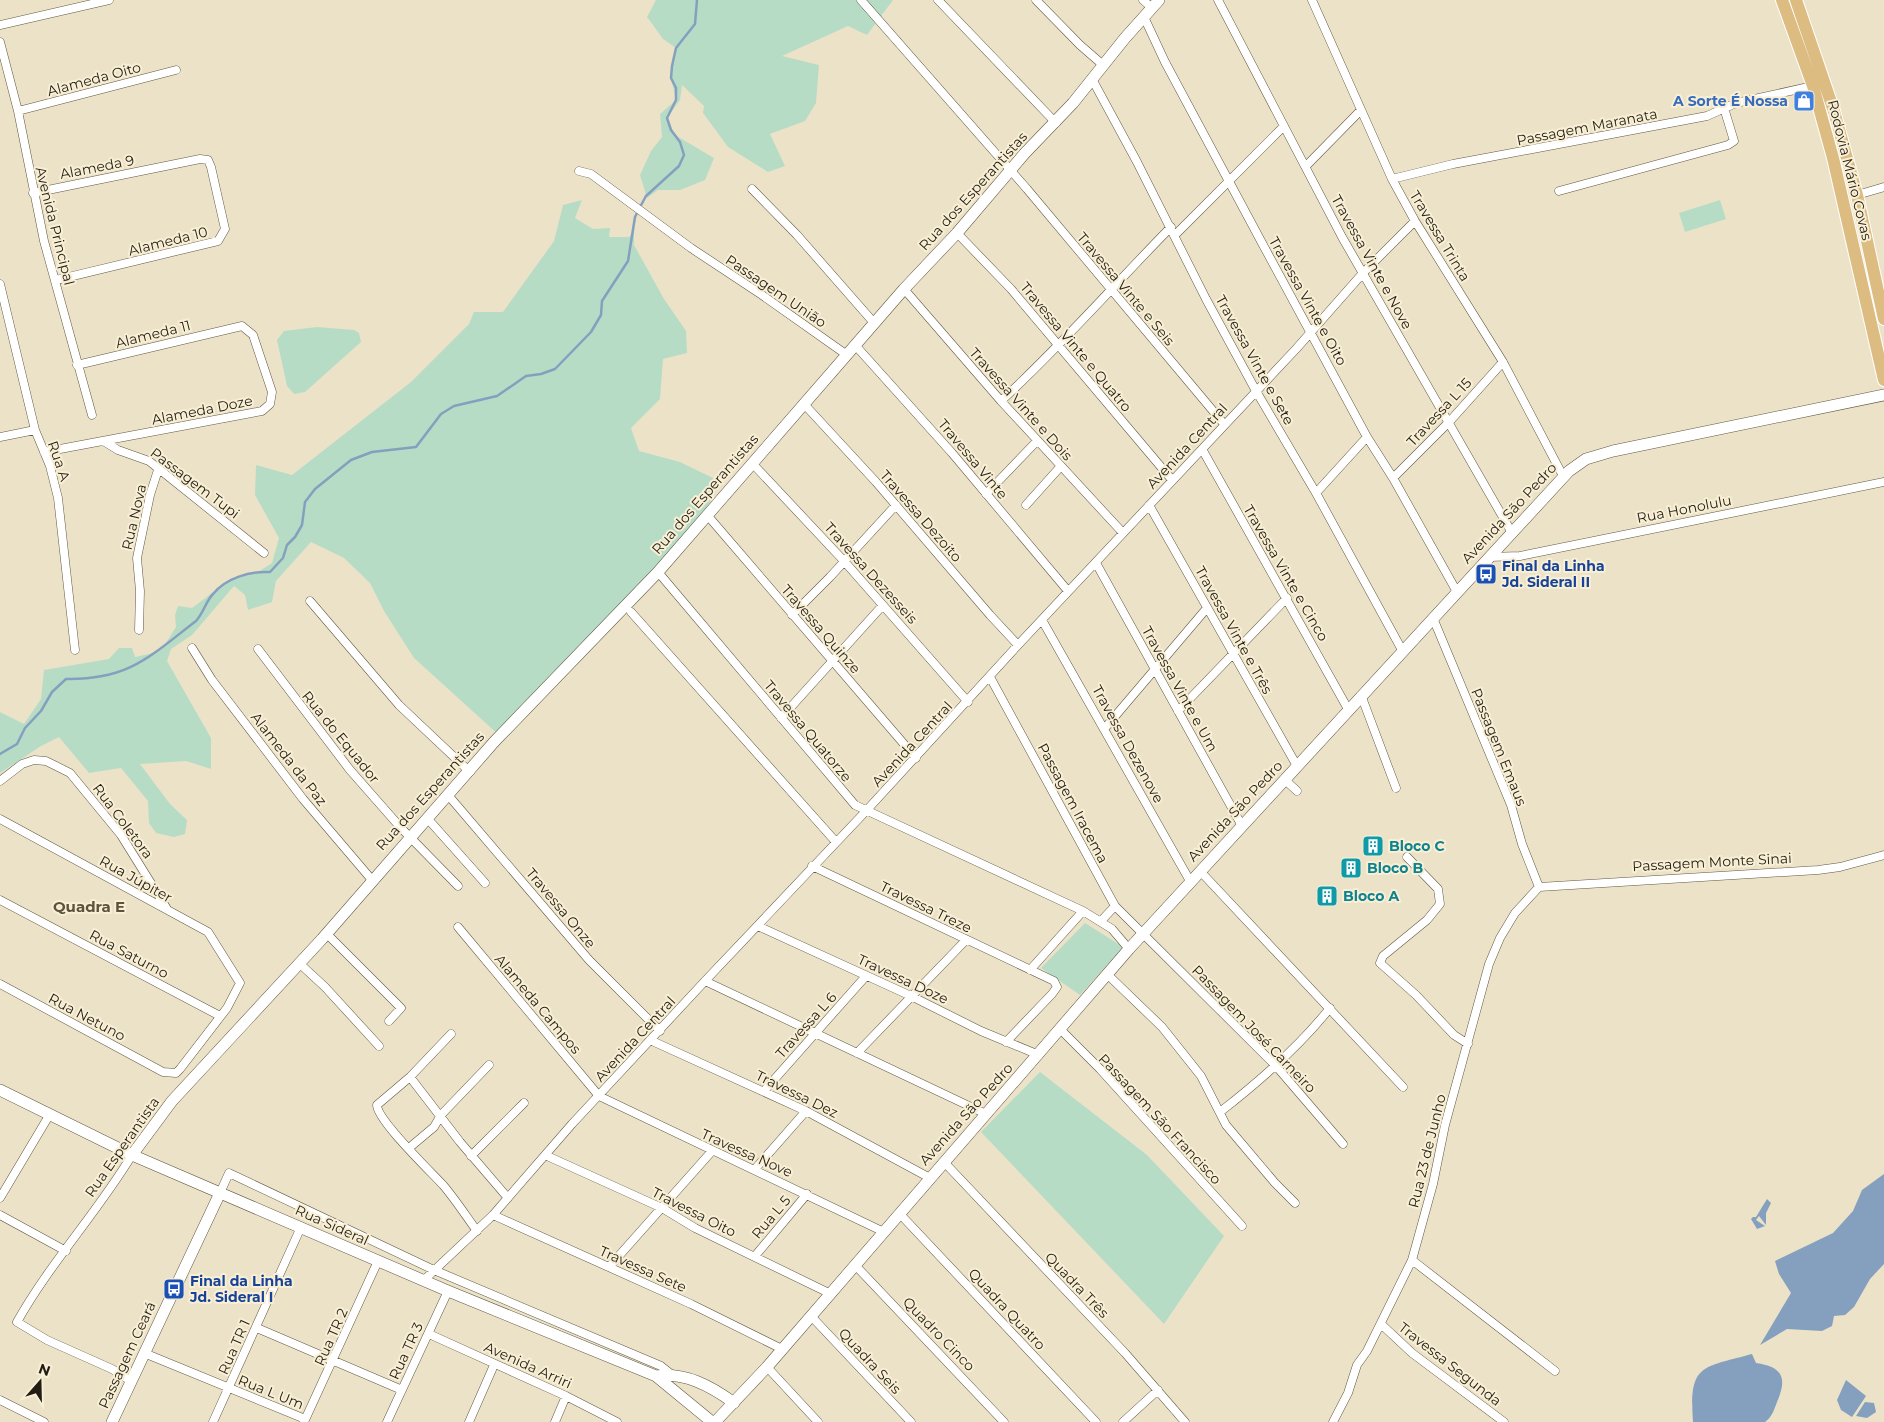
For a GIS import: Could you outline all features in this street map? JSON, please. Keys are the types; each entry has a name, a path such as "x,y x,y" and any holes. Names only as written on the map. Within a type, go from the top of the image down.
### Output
{"main road":[{"name":"Rodovia Mário Covas","path":"1782,0 1813,86 1846,206 1884,380"},
{"name":"Rodovia Mário Covas","path":"1796,0 1834,111 1856,195 1884,319"},
{"name":"Rua dos Esperantistas","path":"266,1001 500,736 658,572 708,516 904,289 957,233 1009,171 1056,123 1144,17 1151,3"},
{"name":"Avenida São Pedro","path":"719,1420 831,1294 1129,949 1563,476 1586,459 1613,451 1884,395"},
{"name":"Rua Esperantista","path":"132,1155 172,1101 266,1001"},
{"name":"Rua Sideral","path":"0,1090 132,1155 448,1291 656,1376 719,1420"},
{"name":"Passagem Ceará","path":"112,1422 220,1193"},
{"name":"Rua Sideral","path":"656,1376 671,1374 705,1385 734,1402"}],"street":[{"path":"0,25 109,0"},
{"name":"Travessa Vinte e Seis","path":"861,0 1224,424"},
{"path":"938,0 1056,123"},
{"path":"1036,0 1080,45 1103,65"},
{"name":"Travessa Vinte e Nove","path":"1218,0 1363,273 1450,421 1512,533"},
{"name":"Travessa Trinta","path":"1312,0 1392,179 1415,221 1503,362 1563,476"},
{"name":"Travessa Vinte e Oito","path":"1144,17 1165,62 1368,437 1457,592"},
{"name":"Avenida Principal","path":"0,42 18,111 33,193 77,365 92,415"},
{"name":"Alameda Oito","path":"18,111 176,70"},
{"name":"Travessa Vinte e Sete","path":"1092,79 1175,235 1206,299 1402,650"},
{"name":"Passagem Maranata","path":"1392,179 1453,164 1707,116 1748,100 1813,86"},
{"path":"1559,191 1728,145 1734,141 1724,108"},
{"path":"1306,166 1361,110"},
{"path":"1175,235 1284,126"},
{"name":"Alameda 10","path":"56,280 213,244 221,238 225,229 212,167 208,160 200,159 166,167"},
{"name":"Alameda 9","path":"33,193 166,167"},
{"name":"Passagem União","path":"579,171 590,174 691,248 769,299 847,356"},
{"path":"1856,195 1884,186"},
{"path":"752,189 803,242 875,324"},
{"name":"Avenida Central","path":"424,1280 493,1215 650,1040 812,866 916,758 1018,644 1256,391 1363,273 1415,221"},
{"path":"1001,401 1058,346 1110,289 1171,228"},
{"name":"Travessa Vinte e Quatro","path":"957,233 1011,289 1172,480"},
{"name":"Rua A","path":"0,284 35,430 50,466 58,498 75,650"},
{"name":"Travessa Vinte e Dois","path":"904,289 1001,401 1122,532"},
{"name":"Alameda Doze","path":"44,452 105,442 266,409 272,398 272,392 253,336 242,326 234,327"},
{"name":"Alameda 11","path":"77,365 234,327"},
{"name":"Travessa Vinte","path":"855,345 986,494 1068,591"},
{"name":"Travessa L 15","path":"1393,478 1450,421 1503,362"},
{"name":"Travessa Dezoito","path":"804,404 896,505 990,615 1018,644"},
{"path":"0,437 35,430"},
{"path":"1316,493 1368,437"},
{"path":"986,494 1038,441"},
{"name":"Passagem Tupi","path":"105,442 118,450 149,461 264,553"},
{"name":"Travessa Vinte e Cinco","path":"1202,449 1348,709"},
{"name":"Travessa Dezesseis","path":"752,463 844,561 968,702"},
{"path":"1026,505 1061,466"},
{"name":"Rua Nova","path":"139,630 140,591 137,558 150,495 158,470"},
{"name":"Rua Honolulu","path":"1488,557 1520,556 1552,550 1613,535 1884,482"},
{"path":"792,615 896,505"},
{"name":"Travessa Vinte e Três","path":"1149,505 1297,766"},
{"name":"Travessa Quinze","path":"708,516 916,758"},
{"name":"Travessa Vinte e Um","path":"1096,563 1242,826"},
{"name":"Travessa Quatorze","path":"658,572 840,790 855,805 1083,911 1112,929 1129,949"},
{"path":"1178,711 1286,598"},
{"path":"310,601 399,705 470,772"},
{"path":"780,718 883,605"},
{"path":"1105,728 1207,608"},
{"path":"631,612 836,842"},
{"name":"Passagem Emaus","path":"1433,618 1510,805 1522,844 1539,887"},
{"name":"Travessa Dezenove","path":"1042,620 1105,728 1190,881"},
{"name":"Alameda da Paz","path":"192,648 212,680 298,793 372,880"},
{"name":"Rua do Equador","path":"258,649 324,739 410,837"},
{"name":"Passagem Iracema","path":"990,677 1115,906 1143,934"},
{"path":"1361,695 1396,788"},
{"name":"Rua Coletora","path":"0,781 22,764 34,760 53,764 70,773 121,835 168,910"},
{"path":"1284,780 1297,791"},
{"name":"Travessa Onze","path":"448,796 590,960 660,1031"},
{"path":"427,818 485,884"},
{"name":"Rua Júpiter","path":"0,819 208,932 240,983 227,1008 220,1016"},
{"path":"410,837 458,886"},
{"name":"Passagem Monte Sinai","path":"1539,887 1818,870 1840,867 1884,855"},
{"path":"1407,857 1438,889 1440,904 1427,920 1381,959 1382,965 1454,1035 1468,1044"},
{"name":"Travessa Treze","path":"812,866 1054,981 1056,987 1006,1042"},
{"path":"1200,871 1403,1087"},
{"name":"Rua 23 de Junho","path":"1334,1422 1348,1393 1357,1365 1381,1324 1412,1260 1433,1184 1445,1125 1485,976 1500,938 1515,913 1539,887"},
{"name":"Rua Saturno","path":"0,900 220,1016"},
{"path":"1101,921 1115,906"},
{"path":"1030,970 1083,911"},
{"name":"Travessa Doze","path":"758,926 1006,1042 1039,1055"},
{"name":"Alameda Campos","path":"458,927 599,1096"},
{"path":"326,933 400,1008 389,1021"},
{"name":"Passagem José Carneiro","path":"1143,934 1276,1066 1343,1144"},
{"path":"857,1053 966,940"},
{"path":"299,963 325,987 379,1046"},
{"path":"1108,975 1148,1012 1185,1055 1208,1087 1233,1134 1275,1184 1295,1202"},
{"name":"Travessa L 6","path":"764,1091 866,976"},
{"path":"705,981 815,1035 986,1114"},
{"name":"Rua Netuno","path":"0,984 163,1072 176,1073 220,1016"},
{"path":"1220,1112 1276,1066 1306,1037 1330,1008"},
{"name":"Passagem São Francisco","path":"1060,1029 1100,1069 1242,1226"},
{"path":"451,1034 410,1077 378,1105 377,1109 388,1125 443,1185 477,1232"},
{"name":"Travessa Dez","path":"650,1040 806,1111 930,1178"},
{"path":"409,1148 434,1127 441,1115 489,1065"},
{"path":"410,1077 471,1156 508,1198"},
{"name":"Travessa Nove","path":"599,1096 884,1232"},
{"path":"471,1156 524,1102"},
{"path":"755,1169 806,1111"},
{"path":"0,1198 50,1114"},
{"path":"609,1267 712,1151"},
{"name":"Rua Esperantista","path":"131,1382 112,1369 46,1340 17,1322 42,1282 111,1190 132,1155"},
{"name":"Travessa Oito","path":"545,1155 662,1208 696,1228 831,1294"},
{"name":"Quadra Três","path":"944,1162 1158,1390 1185,1422"},
{"path":"220,1193 229,1173 434,1270 661,1366 671,1374"},
{"name":"Rua L 5","path":"755,1256 807,1194"},
{"name":"Quadra Quatro","path":"900,1214 1096,1422"},
{"name":"Travessa Sete","path":"493,1215 609,1267 782,1349"},
{"path":"0,1216 66,1252"},
{"name":"Rua TR 1","path":"213,1422 230,1388 301,1227"},
{"path":"1412,1260 1555,1371"},
{"name":"Rua TR 2","path":"304,1421 334,1360 378,1261"},
{"name":"Quadro Cinco","path":"855,1265 1004,1422"},
{"name":"Rua TR 3","path":"387,1422 448,1291"},
{"name":"Quadra Seis","path":"811,1316 911,1422"},
{"name":"Travessa Segunda","path":"1381,1324 1493,1419 1504,1422"},
{"path":"257,1328 402,1390"},
{"name":"Avenida Arriri","path":"429,1334 566,1396 617,1422"},
{"name":"Rua L Um","path":"144,1352 304,1421"},
{"path":"469,1422 494,1365"},
{"path":"767,1367 818,1422"},
{"path":"1123,1422 1158,1390"},
{"path":"555,1422 566,1396"},
{"path":"0,1400 44,1422"}],"green space":[{"path":"656,0 893,0 867,35 848,26 782,56 819,65 816,103 805,121 770,134 785,166 768,172 728,147 703,113 704,106 682,85 680,100 667,118 675,135 714,158 705,180 680,190 658,190 647,198 640,175 651,151 662,137 660,114 676,100 671,78 676,48 663,39 647,17"},
{"path":"582,200 575,218 593,229 610,228 609,237 629,237 634,231 634,245 664,299 686,331 687,353 663,359 660,399 631,428 639,451 680,462 713,478 709,507 500,736 414,658 384,611 370,583 344,558 311,542 276,581 272,602 248,610 245,595 234,586 192,635 171,649 167,661 211,738 211,769 186,761 140,764 170,804 187,820 185,834 174,837 156,833 149,823 148,801 121,768 89,773 59,737 41,746 0,773 0,712 24,724 41,699 44,670 109,659 119,648 132,648 135,657 154,653 164,646 176,627 175,615 178,606 192,608 232,578 258,572 272,563 279,538 255,495 256,465 292,475 411,382 469,324 474,312 503,312 554,241 563,205"},
{"path":"1720,200 1726,219 1685,232 1679,213"},
{"path":"317,327 354,330 359,333 361,342 305,392 294,394 287,386 277,340 284,331"},
{"path":"1085,923 1123,947 1080,995 1041,968"},
{"path":"1040,1072 1147,1155 1224,1236 1164,1324 981,1132"}],"water":[{"path":"1884,1174 1884,1264 1870,1279 1854,1307 1845,1315 1834,1316 1832,1326 1822,1331 1787,1329 1760,1345 1791,1293 1779,1274 1775,1261 1833,1233 1853,1211 1862,1190"},
{"path":"1767,1199 1771,1203 1766,1213 1766,1225 1759,1216 1756,1220 1765,1226 1757,1229 1751,1219 1756,1217"},
{"path":"1752,1354 1756,1363 1772,1368 1781,1375 1782,1387 1774,1411 1769,1418 1765,1422 1693,1422 1693,1389 1696,1379 1702,1372 1710,1366 1721,1362"},
{"path":"1846,1380 1866,1396 1852,1417 1841,1410 1837,1400"},
{"path":"1865,1402 1874,1403 1876,1412 1867,1418 1856,1416"}],"waterway":[{"path":"0,754 17,744 25,728 41,711 52,692 66,679 106,675 122,671 137,664 196,621 218,588 231,580 247,574 270,572 283,558 287,545 295,537 302,525 305,502 315,489 351,460 372,452 416,447 441,414 454,406 497,396 526,376 541,374 555,369 591,332 601,315 602,301 628,261 635,217 639,209 646,196 679,166 684,155 680,142 671,130 667,118 676,100 676,88 671,78 676,48 695,24 697,0"}],"place":[{"name":"A Sorte É Nossa","path":"1804,101"},
{"name":"Final da Linha Jd. Sideral II","path":"1486,574"},
{"name":"Bloco C","path":"1373,846"},
{"name":"Bloco B","path":"1351,868"},
{"name":"Bloco A","path":"1327,896"},
{"name":"Final da Linha Jd. Sideral I","path":"174,1289"}],"district":[{"name":"Quadra E","path":"89,907"}]}
